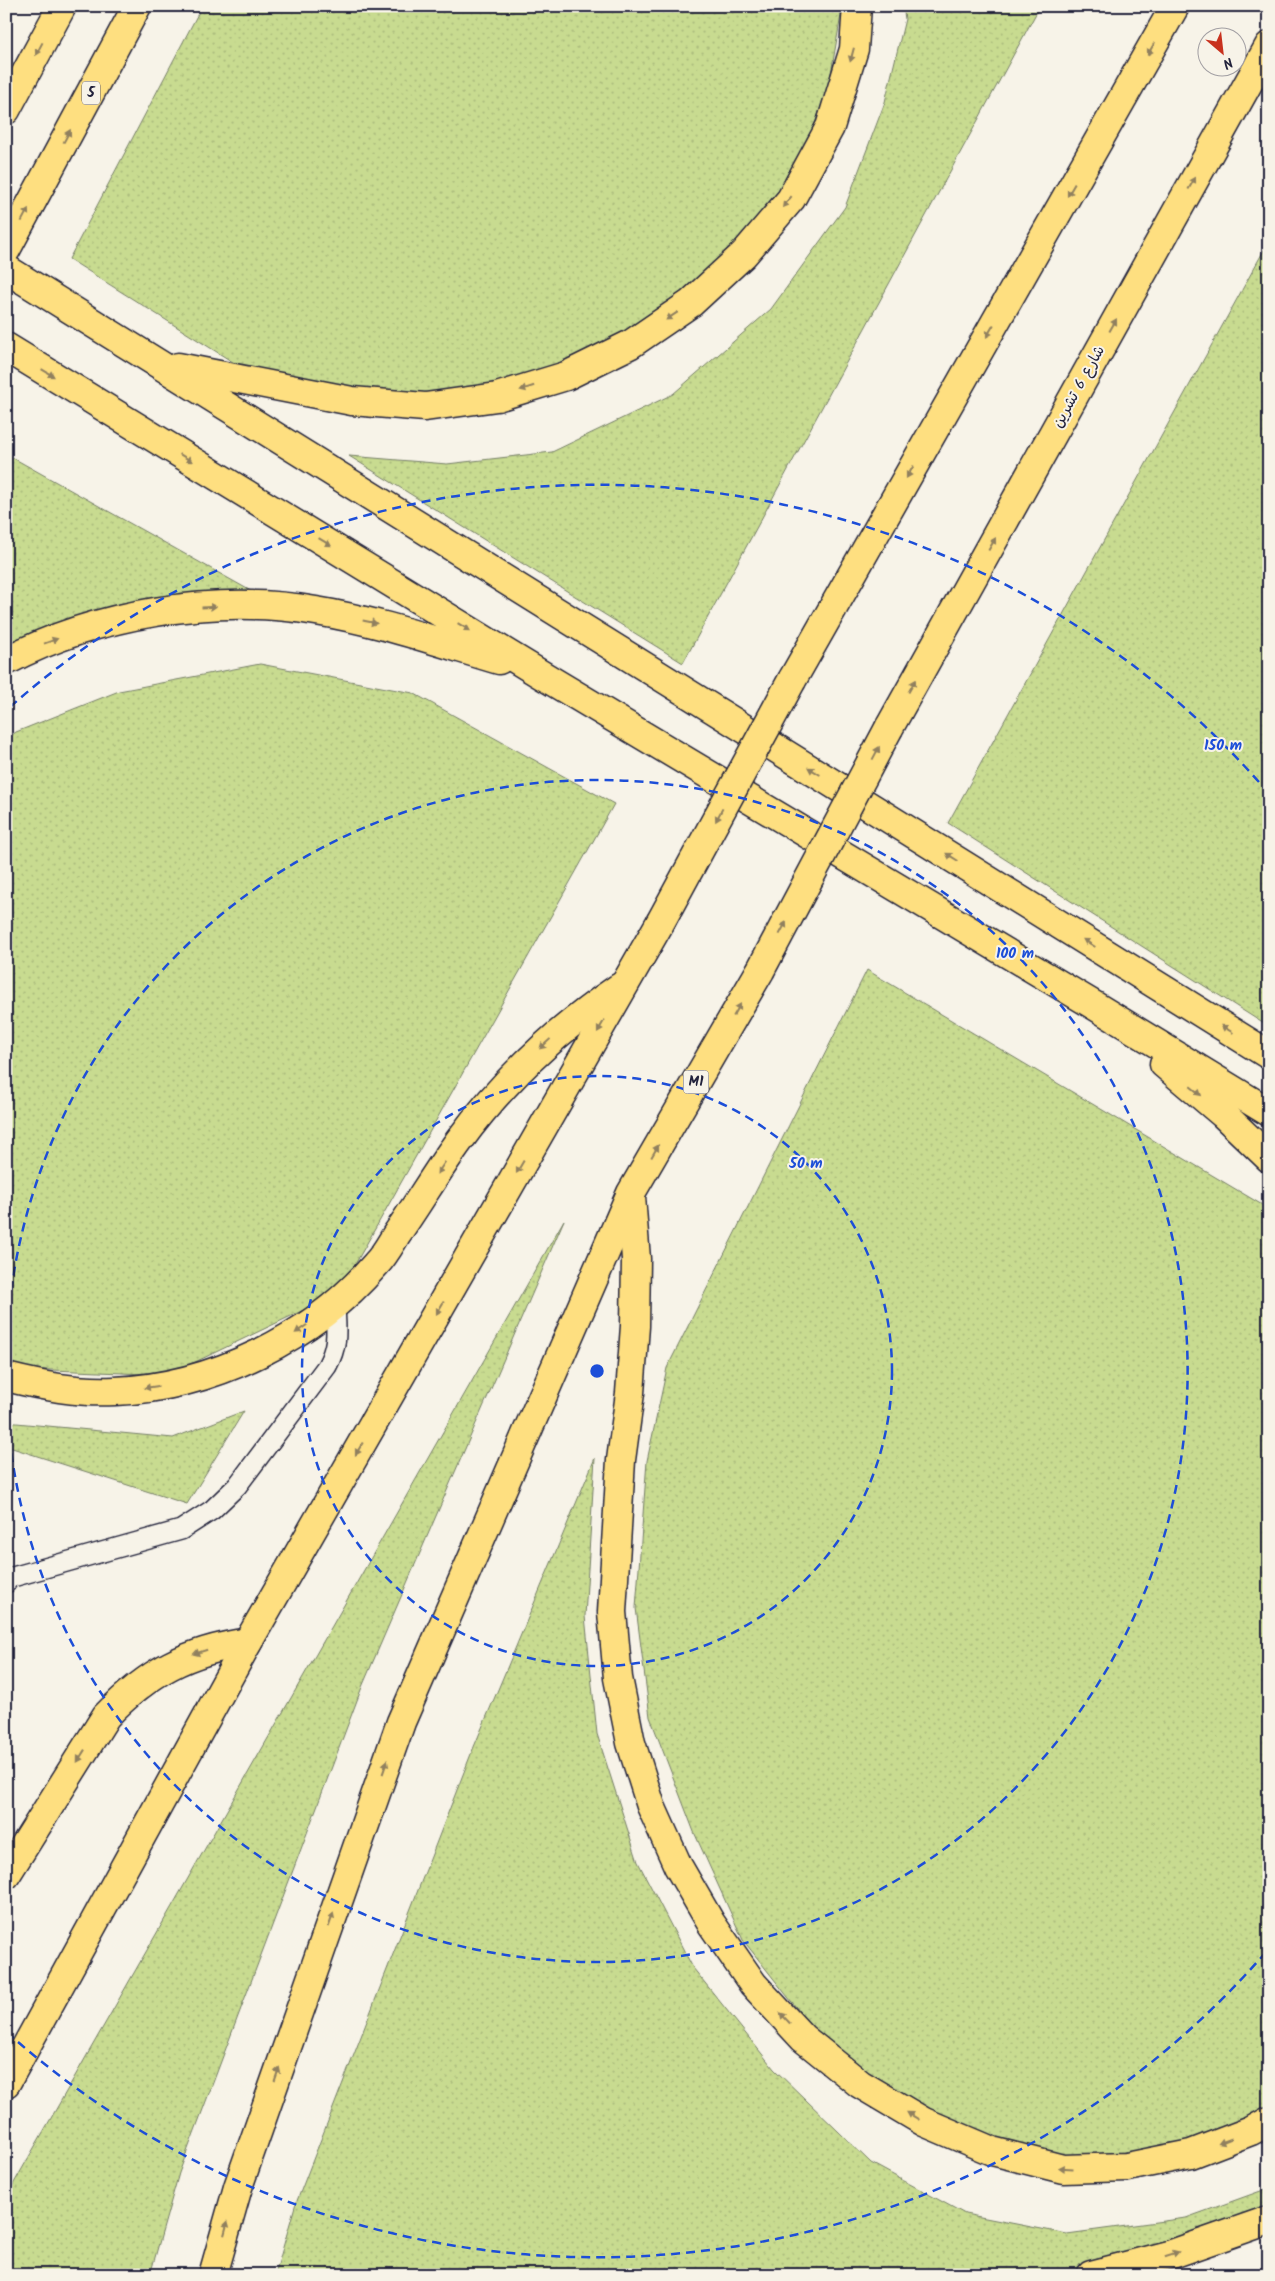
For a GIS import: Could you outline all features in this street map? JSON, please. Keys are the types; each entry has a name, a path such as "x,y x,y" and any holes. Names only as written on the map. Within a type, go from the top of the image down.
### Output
{"main road":[{"path":"6,110 62,6"},
{"name":"5","path":"6,250 136,6"},
{"path":"162,364 352,402 425,407 505,395 566,376 631,344 691,303 744,254 791,199 830,127 854,49 857,6"},
{"path":"6,2082 248,1642 626,984 792,680 1175,6"},
{"name":"شارع 6 تشرين","path":"631,1193 760,971 889,728 1269,46"},
{"path":"6,269 162,364 1269,1054"},
{"path":"6,348 537,672 1269,1112"},
{"path":"6,661 28,650 97,624 169,609 242,605 315,610 386,626 537,672"},
{"path":"6,1377 51,1388 114,1391 178,1383 238,1363 288,1338 335,1306 376,1264 459,1142 487,1104 517,1070 551,1038 587,1010 626,984"},
{"path":"1092,1004 1223,1114 1269,1158"},
{"path":"631,1193 636,1258 635,1326 630,1393 621,1460 612,1612 618,1678 631,1743 655,1814 678,1866 711,1923 748,1976 803,2038 860,2084 924,2122 992,2151 1063,2169 1127,2167 1191,2154 1251,2131 1269,2121"},
{"path":"213,2275 238,2187 400,1722 631,1193"},
{"path":"6,1875 106,1716 124,1696 146,1679 186,1658 221,1646 248,1642"},
{"path":"1091,2275 1172,2254 1269,2220"}],"lane":[{"path":"6,1583 9,1578 181,1530 212,1510 237,1486 334,1354 337,1339 335,1306"}],"green space":[{"path":"202,6 840,6 841,15 829,85 798,169 730,269 641,334 445,409 255,376 69,259"},
{"path":"903,6 1040,6 683,663 349,456 447,464 552,452 673,394 771,309 845,207 885,102 905,19"},
{"path":"1269,241 1269,1027 948,823"},
{"path":"6,454 276,605 6,651"},
{"path":"260,664 413,693 614,804 339,1293 168,1375 6,1368 6,739 16,732 119,691"},
{"path":"867,970 1269,1209 1269,2120 1244,2137 1066,2170 901,2107 814,2030 743,1940 694,1832 650,1717 636,1608 647,1461 667,1368"},
{"path":"564,1220 362,1687 179,2173 150,2275 6,2275 6,2197"},
{"path":"244,1411 187,1504 6,1446 6,1422 173,1438"},
{"path":"595,1458 585,1616 597,1734 638,1862 693,1968 774,2069 871,2163 965,2214 1067,2234 1186,2218 1269,2188 1269,2221 1083,2275 275,2275 295,2206 471,1754"}]}
